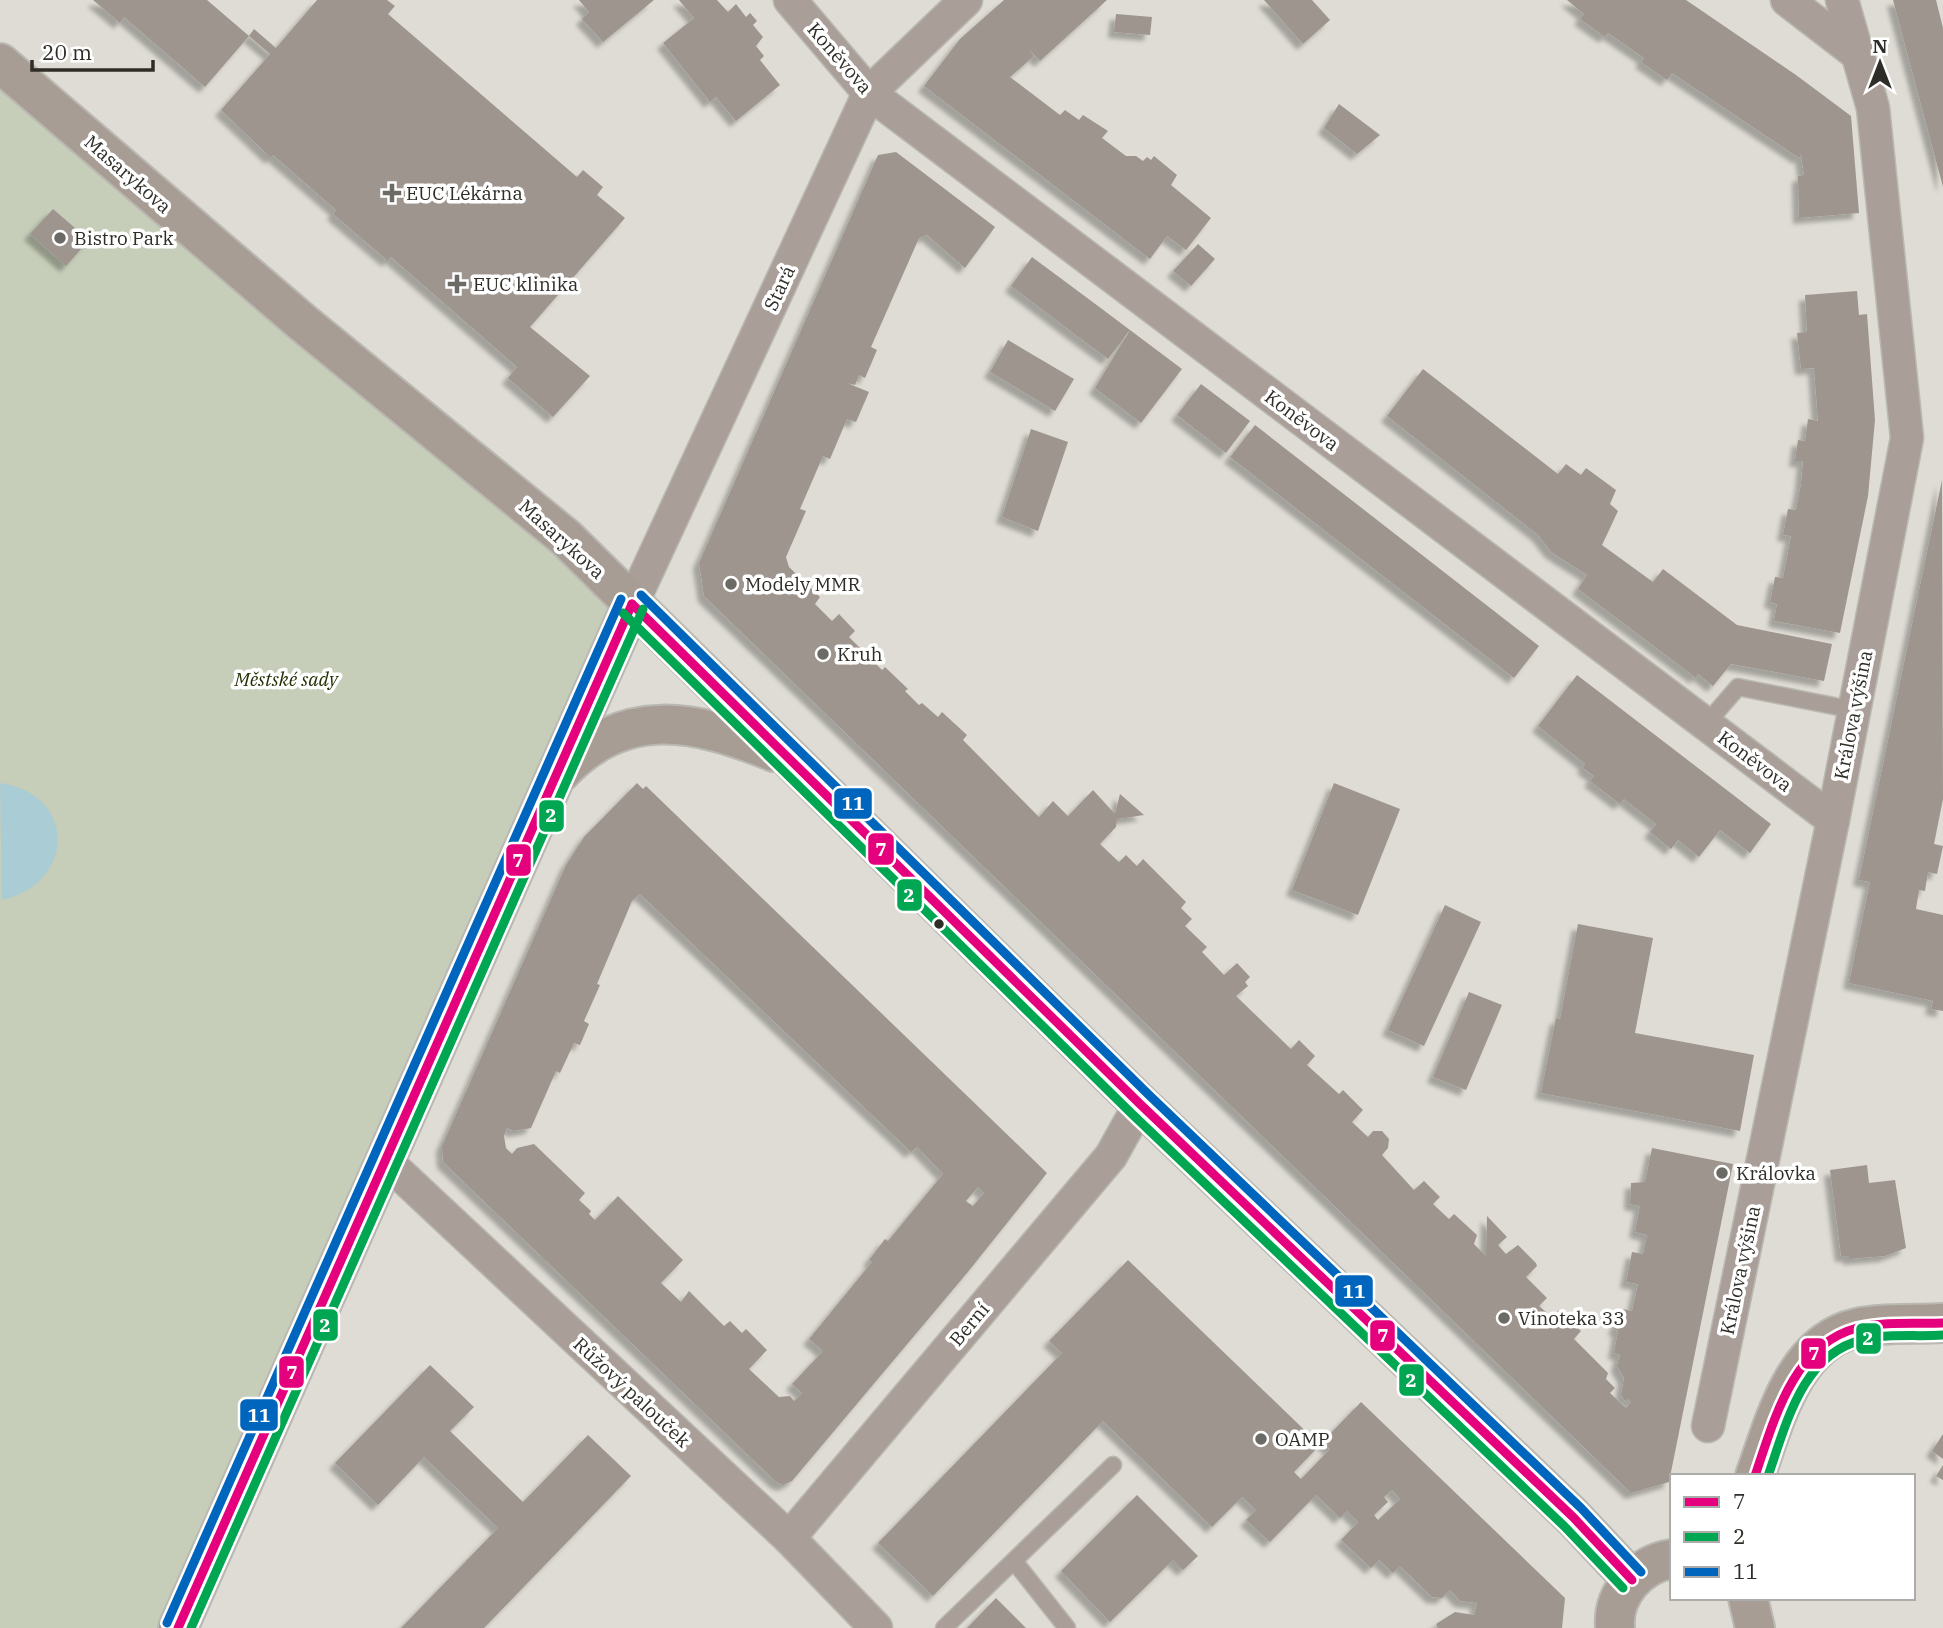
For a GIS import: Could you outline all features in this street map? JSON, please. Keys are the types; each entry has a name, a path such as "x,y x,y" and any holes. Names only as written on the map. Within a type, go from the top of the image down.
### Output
{"street":[{"name":"Koněvova","path":"790,0 869,93 1833,820"},
{"name":"Stará","path":"632,604 869,93 966,0"},
{"path":"1787,0 1856,53"},
{"name":"Králova výšina","path":"1707,1426 1833,820 1907,438 1873,108 1842,0"},
{"name":"Masarykova","path":"0,63 303,323 566,538 1140,1104 1573,1517 1632,1580"},
{"path":"178,1628 632,604"},
{"path":"554,780 573,759 596,742 622,730 649,724 671,723 702,727 788,757"},
{"name":"Berní","path":"789,1538 1111,1156 1140,1104"},
{"name":"Růžový palouček","path":"385,1160 789,1538 876,1628"},
{"path":"1756,1474 1784,1395 1821,1346 1856,1328 1943,1323"},
{"path":"1615,1628 1620,1598 1632,1580 1657,1561 1670,1559"},
{"path":"1748,1600 1755,1628"}],"lane":[{"path":"1706,724 1738,687 1854,710"},
{"path":"944,1628 1113,1465"},
{"path":"1014,1561 1067,1628"}],"green space":[{"name":"Městské sady","path":"16,77 632,604 178,1628 0,1628 0,90"}],"water":[{"path":"0,783 25,790 43,804 54,820 58,839 54,858 44,876 26,891 2,900"}],"building":[{"path":"93,0 207,0 249,36 205,87 124,17 120,23"},
{"path":"317,0 387,0 395,6 388,14 577,177 583,170 603,187 597,195 625,218 530,327 590,376 553,417 508,378 517,367 391,257 388,261 333,214 336,210 273,155 271,158 221,110 270,54 249,36 254,29 276,48"},
{"path":"579,0 654,0 603,42 582,19 589,12"},
{"path":"679,0 717,0 728,12 736,4 746,17 750,13 757,21 753,25 763,37 756,46 764,56 760,60 780,85 736,121 716,97 710,102 663,43 694,18"},
{"path":"1004,0 1107,0 1040,61 1028,48 1034,56 1010,77 1060,115 1065,110 1079,120 1083,115 1108,131 1102,138 1126,156 1136,156 1143,161 1147,157 1151,160 1154,156 1177,175 1171,185 1211,218 1186,250 1167,236 1150,259 924,86 960,39"},
{"path":"1264,0 1312,0 1330,20 1303,44"},
{"path":"1567,0 1686,0 1796,75 1851,116 1859,213 1799,218 1798,176 1804,175 1801,155 1799,158 1672,73 1667,80 1641,62 1644,58 1608,33 1605,37 1580,19 1584,14"},
{"path":"1893,0 1936,0 1943,28 1943,187"},
{"path":"1116,14 1152,17 1150,35 1114,32"},
{"path":"1339,104 1380,135 1357,154 1324,128"},
{"path":"896,152 995,227 965,268 927,235 919,238 871,347 877,350 865,378 859,375 855,385 847,383 869,392 856,422 847,419 830,459 823,456 800,509 806,511 786,557 789,567 820,597 815,604 832,621 839,614 855,631 849,637 882,670 885,667 908,689 905,691 919,705 922,703 938,717 942,712 967,735 963,740 1039,817 1053,801 1068,816 1093,790 1115,814 1120,794 1144,815 1117,819 1116,827 1100,844 1119,862 1126,855 1137,866 1143,859 1186,902 1181,908 1192,919 1185,926 1207,947 1202,952 1224,975 1237,963 1250,977 1245,982 1248,986 1236,996 1291,1049 1299,1040 1315,1056 1307,1065 1339,1094 1343,1090 1363,1110 1352,1122 1368,1137 1373,1131 1382,1131 1389,1139 1388,1148 1382,1155 1414,1190 1424,1181 1440,1197 1433,1204 1449,1219 1454,1214 1477,1235 1474,1244 1486,1256 1487,1216 1507,1237 1498,1245 1506,1254 1518,1245 1536,1263 1537,1266 1526,1277 1547,1298 1539,1306 1552,1317 1559,1310 1581,1331 1574,1339 1608,1373 1606,1379 1615,1388 1610,1393 1626,1408 1631,1402 1628,1399 1626,1402 1621,1395 1624,1378 1617,1366 1620,1355 1614,1353 1618,1331 1614,1329 1623,1309 1632,1311 1638,1284 1626,1282 1632,1252 1643,1254 1647,1235 1635,1232 1640,1206 1630,1204 1631,1183 1645,1182 1652,1148 1733,1164 1669,1482 1631,1493 704,596 699,563 878,155"},
{"path":"53,209 89,240 66,266 30,234"},
{"path":"1198,244 1215,259 1191,286 1173,271"},
{"path":"1032,257 1130,330 1108,359 1011,286"},
{"path":"1857,291 1859,315 1867,314 1875,420 1868,496 1840,633 1774,621 1777,604 1770,602 1775,577 1783,578 1791,536 1783,535 1788,509 1796,510 1801,484 1803,461 1795,461 1798,440 1805,441 1808,419 1818,421 1814,368 1801,369 1797,333 1807,332 1805,295"},
{"path":"1130,330 1182,369 1141,423 1095,388"},
{"path":"1008,340 1074,379 1055,411 990,372"},
{"path":"1423,369 1558,474 1566,464 1581,475 1586,468 1616,490 1610,504 1618,511 1602,545 1653,582 1663,569 1737,625 1832,644 1824,681 1731,664 1713,686 1698,674 1696,678 1578,589 1587,575 1551,552 1538,535 1387,416"},
{"path":"1201,384 1250,421 1226,453 1177,415"},
{"path":"1255,425 1539,646 1514,678 1230,457"},
{"path":"1031,429 1068,442 1038,531 1002,517"},
{"path":"1942,480 1943,799 1934,844 1943,846 1937,874 1928,872 1925,891 1919,890 1916,909 1943,915 1943,1011 1931,1009 1933,1001 1849,983 1870,882 1859,880"},
{"path":"1577,675 1771,824 1750,853 1720,830 1699,857 1678,840 1671,849 1650,832 1656,824 1624,799 1620,804 1590,781 1594,776 1583,768 1585,764 1538,726"},
{"path":"637,783 643,789 646,786 1047,1173 967,1273 792,1481 783,1485 776,1482 443,1162 442,1146 566,865 584,837","holes":["640,894 911,1152 917,1147 943,1174 888,1241 885,1239 869,1260 872,1262 809,1339 823,1351 792,1384 802,1393 794,1401 790,1396 779,1397 749,1369 767,1350 746,1329 742,1333 730,1321 724,1326 689,1291 681,1302 661,1283 683,1260 618,1196 595,1220 589,1214 591,1211 579,1200 585,1193 534,1144 517,1148 512,1154 506,1148 504,1136 507,1128 514,1131 531,1128 556,1071 560,1073 574,1043 580,1045 589,1024 584,1021 600,985 597,984 632,901","978,1187 984,1193 973,1206 966,1201"]},
{"path":"1334,783 1400,809 1358,915 1292,890"},
{"path":"1445,905 1481,922 1424,1046 1388,1030"},
{"path":"1578,924 1653,938 1635,1033 1754,1055 1740,1131 1541,1093 1556,1018 1560,1019"},
{"path":"1469,992 1502,1005 1466,1090 1433,1077"},
{"path":"1867,1165 1869,1183 1895,1180 1906,1248 1885,1256 1849,1259 1849,1256 1841,1256 1830,1170"},
{"path":"1128,1260 1320,1445 1294,1472 1301,1479 1330,1449 1322,1442 1361,1402 1565,1598 1562,1628 1438,1628 1436,1624 1455,1612 1474,1615 1477,1603 1460,1601 1450,1590 1442,1598 1432,1597 1400,1566 1393,1573 1379,1560 1371,1568 1341,1540 1358,1522 1347,1511 1340,1518 1316,1495 1270,1542 1246,1520 1256,1510 1242,1497 1212,1527 1103,1421 933,1596 878,1543 1062,1353 1049,1341","holes":["1392,1490 1400,1499 1378,1520 1374,1515 1388,1502 1384,1497"]},
{"path":"430,1365 474,1407 450,1431 523,1502 588,1435 631,1476 484,1628 401,1628 498,1528 424,1457 378,1505 335,1463"},
{"path":"1943,1434 1943,1459 1932,1451"},
{"path":"1943,1465 1943,1480 1936,1476"},
{"path":"1137,1495 1198,1556 1183,1570 1173,1560 1110,1622 1061,1571"},
{"path":"996,1598 1026,1628 967,1628"}],"transit line":[{"name":"11","path":"641,595 1149,1095 1581,1508 1641,1572"},
{"name":"11","path":"167,1623 621,599"},
{"name":"7","path":"632,604 1140,1104 1573,1517 1632,1580"},
{"name":"7","path":"178,1628 632,604"},
{"name":"2","path":"191,1628 643,609"},
{"name":"2","path":"623,613 1131,1113 1564,1526 1623,1588"},
{"name":"7","path":"1756,1474 1789,1387 1817,1350 1835,1337 1857,1328 1889,1324 1943,1323"},
{"name":"2","path":"1769,1474 1799,1394 1825,1360 1841,1348 1862,1340 1892,1336 1943,1335"}],"place":[{"name":"EUC Lékárna","path":"392,193"},
{"name":"Bistro Park","path":"60,238"},
{"name":"EUC klinika","path":"457,284"},
{"name":"Modely MMR","path":"731,584"},
{"name":"Kruh","path":"823,654"},
{"name":"Královka","path":"1722,1173"},
{"name":"Vinoteka 33","path":"1504,1318"},
{"name":"OAMP","path":"1261,1439"}]}
